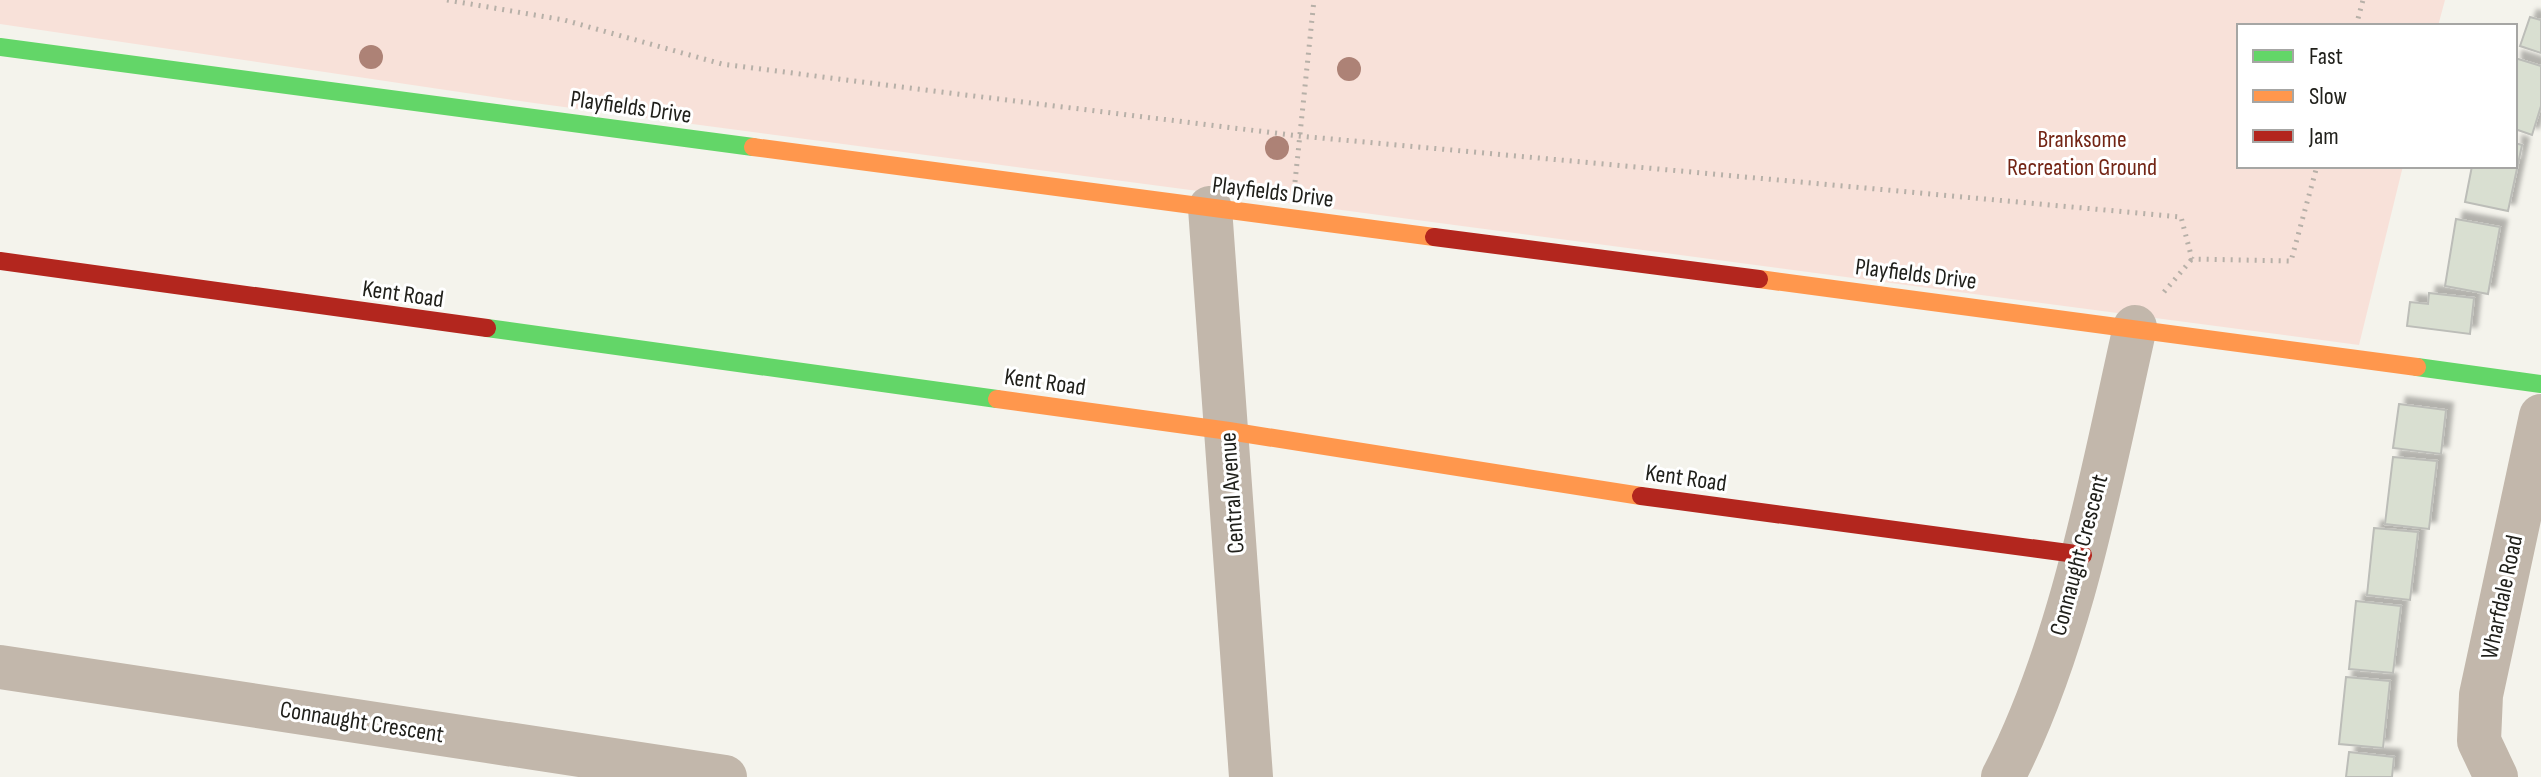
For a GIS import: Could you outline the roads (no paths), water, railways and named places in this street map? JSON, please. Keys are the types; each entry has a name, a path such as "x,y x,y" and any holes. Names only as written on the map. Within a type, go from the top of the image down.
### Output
{"street":[{"name":"Playfields Drive","path":"0,47 1292,219 2135,327 2541,384"},
{"name":"Central Avenue","path":"1210,208 1229,431 1251,777"},
{"name":"Kent Road","path":"0,261 1229,431 1658,499 2083,555"},
{"name":"Connaught Crescent","path":"2003,777 2025,734 2083,555 2135,327"},
{"name":"Wharfdale Road","path":"2496,777 2479,741 2481,695 2541,416"},
{"name":"Connaught Crescent","path":"0,667 725,777"}],"park label":[{"name":"Branksome Recreation Ground","path":"2082,153"}]}
